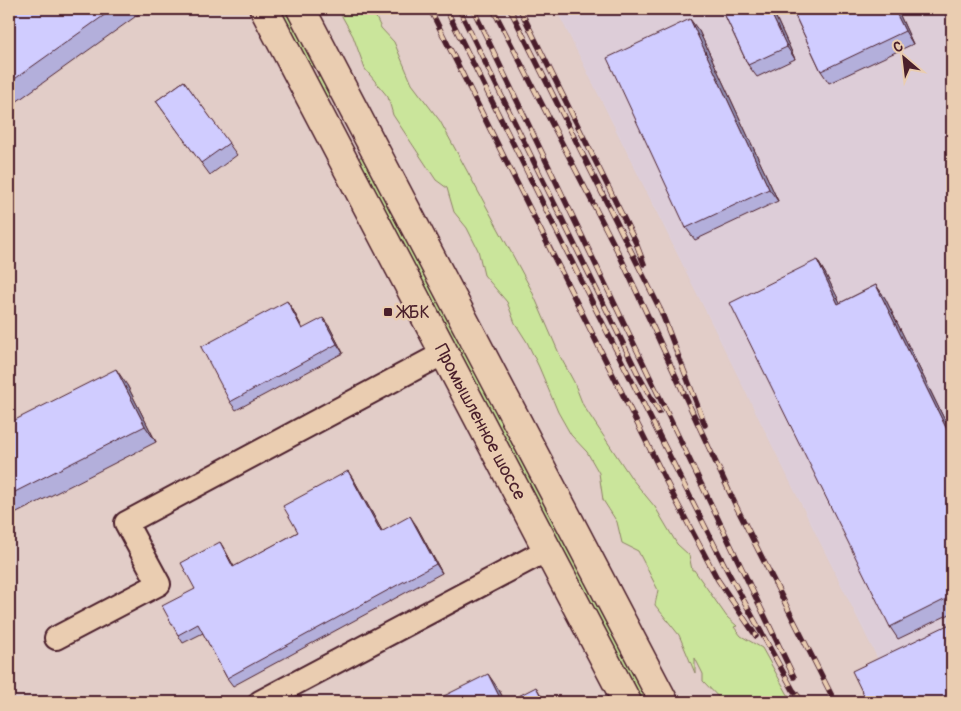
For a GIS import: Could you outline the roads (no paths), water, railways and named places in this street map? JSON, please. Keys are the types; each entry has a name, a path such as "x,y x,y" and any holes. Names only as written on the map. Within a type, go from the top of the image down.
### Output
{"main road":[{"name":"Промышленное шоссе","path":"264,9 627,702"},
{"name":"Промышленное шоссе","path":"301,9 664,702"},
{"path":"328,131 358,116"}],"lane":[{"path":"56,638 159,584 126,523 444,353"},
{"path":"260,702 547,550"}],"railway":[{"path":"430,9 675,499 718,580 756,636"},
{"path":"446,9 728,572 793,690 803,702"},
{"path":"459,9 639,376 659,412"},
{"path":"473,9 794,677"},
{"path":"493,9 621,258 736,506 835,702"},
{"path":"510,9 661,311 705,425"},
{"path":"520,9 636,243 644,264"}],"place":[{"name":"ЖБК","path":"388,312"}]}
